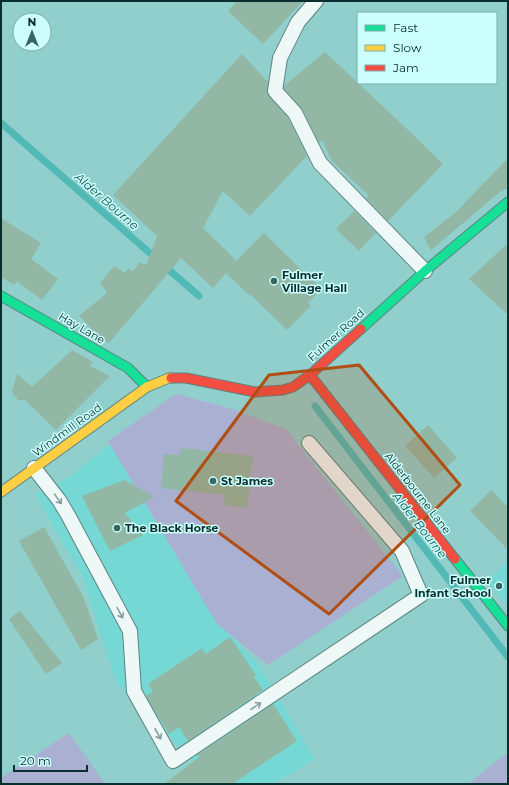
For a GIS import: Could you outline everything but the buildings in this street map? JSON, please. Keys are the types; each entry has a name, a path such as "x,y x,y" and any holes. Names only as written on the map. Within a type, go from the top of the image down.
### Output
{"street":[{"name":"Fulmer Road","path":"147,387 170,378 186,378 254,392 283,390 293,387 310,375 425,271 508,202"},
{"name":"Hay Lane","path":"1,296 128,368 147,387"},
{"name":"Alderbourne Lane","path":"310,375 508,626"},
{"name":"Windmill Road","path":"1,492 147,387"}],"lane":[{"path":"316,1 298,22 280,58 275,91 295,113 320,163 425,271"},
{"path":"34,468 59,500 68,515 130,631 134,691 173,761 421,595 402,551 309,443"}],"highlighted area":[{"path":"359,365 460,485 329,614 176,501 269,375"}],"shaded area":[{"path":"176,394 229,408 286,429 403,576 268,665 217,624 108,441"},
{"path":"110,444 211,614 260,667 315,759 274,784 216,784 116,682 83,578 35,494 68,478"},
{"name":"Fulmer Infant School","path":"508,560 508,605 487,581"},
{"path":"69,733 105,784 1,784 1,778"},
{"path":"508,752 508,784 468,784"}],"waterway":[{"name":"Alder Bourne","path":"1,123 199,296"},
{"name":"Alder Bourne","path":"315,406 508,657"}],"traffic: fast":[{"path":"361,329 425,271 508,202"},
{"path":"1,296 128,368 147,387"},
{"path":"455,559 508,626"}],"traffic: slow":[{"path":"1,492 147,387 171,378"}],"traffic: jam":[{"path":"171,378 186,378 255,392 283,390 293,387 310,375 361,329"},
{"path":"310,375 455,559"}],"place":[{"name":"Fulmer Village Hall","path":"274,281"},
{"name":"St James","path":"213,481"},
{"name":"The Black Horse","path":"117,528"},
{"name":"Fulmer Infant School","path":"499,586"}]}
